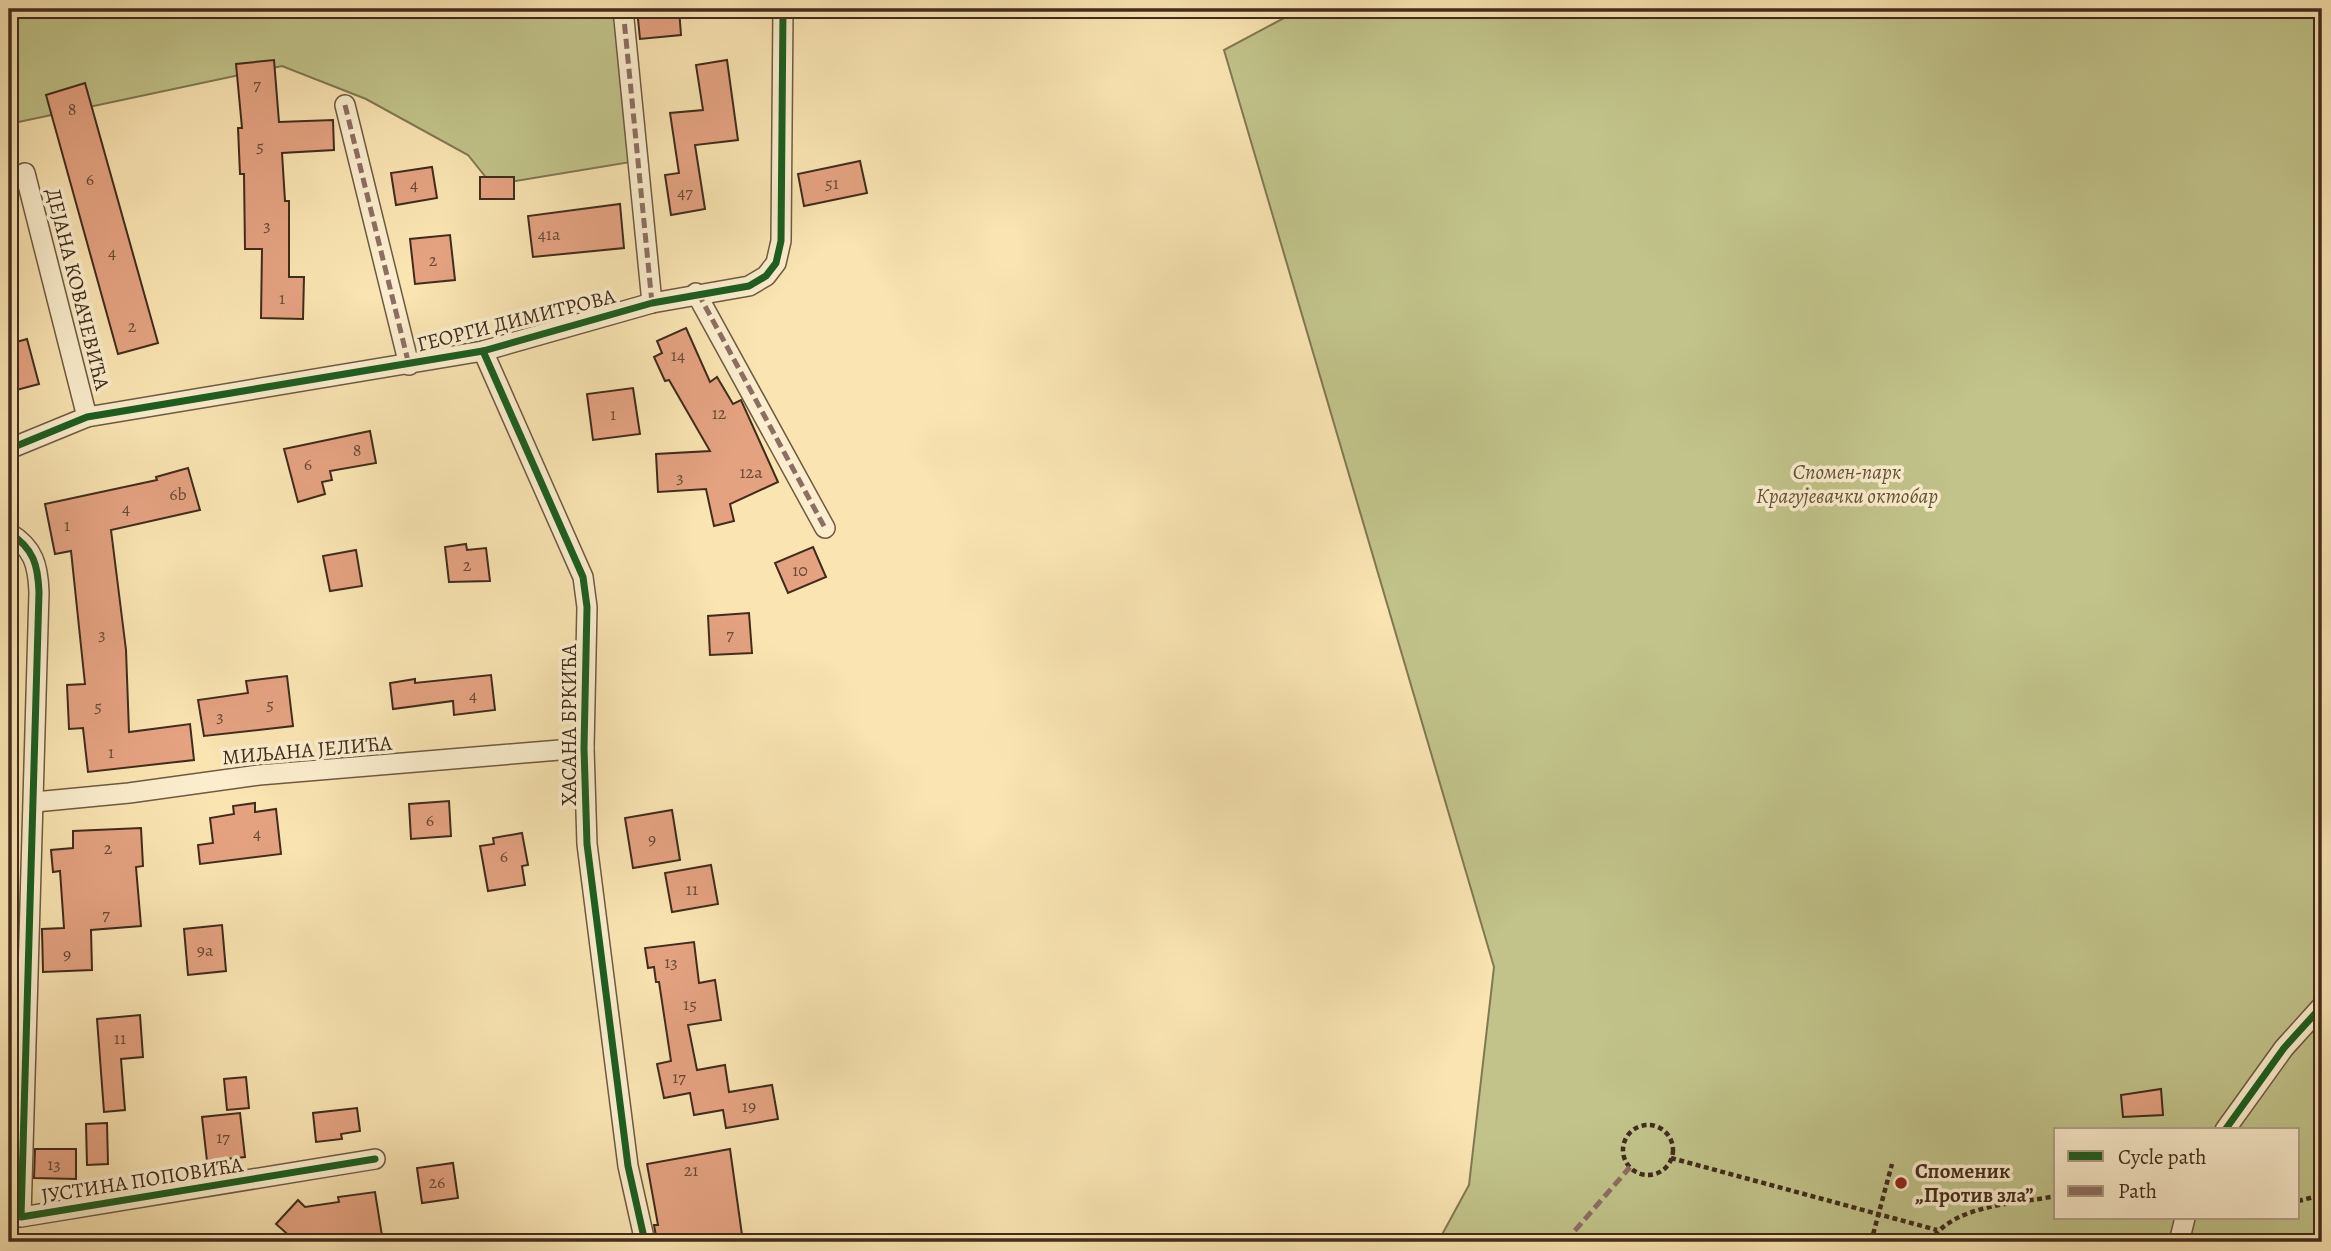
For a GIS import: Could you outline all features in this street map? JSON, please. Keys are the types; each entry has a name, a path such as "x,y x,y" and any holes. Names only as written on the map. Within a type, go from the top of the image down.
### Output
{"street":[{"path":"623,9 652,303"},
{"name":"ГЕОРГИ ДИМИТРОВА","path":"9,449 87,416 483,351 652,303 696,293 749,286 766,276 776,263 781,241 783,9"},
{"path":"345,105 409,365"},
{"name":"ДЕЈАНА КОВАЧЕВИЋА","path":"25,173 87,416"},
{"path":"696,293 825,528"},
{"name":"ХАСАНА БРКИЋА","path":"483,351 583,577 587,607 584,748 587,844 628,1166 645,1242"},
{"name":"ЈУСТИНА ПОПОВИЋА","path":"9,533 27,547 38,564 35,802 21,1217 375,1159"},
{"name":"МИЉАНА ЈЕЛИЋА","path":"35,802 259,775 584,748"},
{"path":"2226,1128 2284,1048 2322,1006"},
{"path":"2179,1242 2184,1220"}],"path":[{"path":"1640,1126 1655,1126 1668,1135 1673,1150 1671,1158 1661,1171 1645,1174 1630,1167 1623,1152 1627,1136 1640,1126"},
{"path":"1671,1158 1937,1230"},
{"path":"1871,1242 1892,1164"},
{"path":"2300,1200 2322,1195"},
{"path":"1930,1242 1937,1230 1968,1213 2054,1196"}],"green space":[{"path":"9,9 613,9 637,161 492,185 468,155 366,99 282,66 9,124"},
{"name":"Спомен-парк Крагујевачки октобар","path":"1301,9 2322,9 2322,1242 1438,1242 1469,1185 1494,967 1224,50"}],"building":[{"path":"637,9 679,9 681,35 640,39"},
{"path":"274,60 279,122 333,120 334,150 282,153 285,201 289,201 289,277 304,277 303,319 261,318 262,249 245,249 244,174 240,174 238,128 242,128 236,64"},
{"path":"727,60 738,140 695,145 705,209 671,215 665,175 679,173 670,113 703,110 696,65"},
{"path":"85,83 158,343 118,354 46,95"},
{"path":"860,161 867,193 804,206 798,174"},
{"path":"432,167 437,198 396,205 391,173"},
{"path":"480,177 514,177 514,199 480,199"},
{"path":"620,204 624,248 533,257 528,216"},
{"path":"450,235 455,280 415,284 410,239"},
{"path":"686,328 710,382 717,377 733,404 741,400 778,482 730,504 734,521 714,526 706,489 658,492 656,454 710,451 669,380 665,381 654,357 662,353 657,341"},
{"path":"27,339 39,384 9,392 9,344"},
{"path":"633,388 640,434 593,440 587,394"},
{"path":"370,431 376,463 330,471 332,480 322,482 325,494 298,502 284,449"},
{"path":"188,468 200,510 111,530 126,650 129,732 190,724 194,760 88,772 83,728 69,729 67,685 85,684 71,551 55,554 45,504 157,480 156,477"},
{"path":"466,544 467,550 486,548 490,581 449,582 445,547"},
{"path":"813,547 826,577 788,593 775,563"},
{"path":"356,550 362,586 330,591 323,556"},
{"path":"749,613 752,653 710,655 708,616"},
{"path":"491,675 495,710 454,715 453,701 393,709 390,683"},
{"path":"287,676 293,726 204,736 198,700 248,693 246,681"},
{"path":"449,801 451,836 411,839 409,804"},
{"path":"255,803 255,812 276,809 281,854 200,864 198,845 213,843 210,818 234,814 233,806"},
{"path":"672,810 680,860 633,868 625,818"},
{"path":"141,828 143,866 136,867 141,926 91,930 92,970 43,972 42,929 64,928 60,871 53,872 51,850 73,848 73,831"},
{"path":"522,833 528,865 522,866 525,885 488,891 480,846 494,844 493,838"},
{"path":"711,865 718,904 672,912 665,873"},
{"path":"222,925 226,971 188,975 184,929"},
{"path":"694,942 699,983 715,980 721,1020 688,1025 697,1070 725,1065 729,1092 772,1085 778,1119 726,1128 723,1110 694,1115 690,1093 664,1098 657,1064 671,1061 659,982 656,982 654,967 648,968 645,948"},
{"path":"140,1015 143,1057 121,1059 125,1110 104,1112 97,1019"},
{"path":"246,1077 249,1108 227,1110 224,1079"},
{"path":"2161,1089 2163,1115 2123,1117 2121,1095"},
{"path":"357,1108 360,1131 341,1134 342,1139 316,1142 313,1113"},
{"path":"240,1113 245,1157 207,1161 202,1117"},
{"path":"107,1123 108,1164 87,1165 86,1124"},
{"path":"35,1149 76,1149 76,1179 34,1178"},
{"path":"730,1149 742,1235 718,1239 719,1242 657,1242 654,1225 658,1225 647,1164"},
{"path":"453,1163 458,1198 422,1203 417,1168"},
{"path":"375,1192 383,1242 313,1242 312,1236 293,1239 276,1224 298,1200 305,1207 339,1202 338,1197"}],"marked path":[{"path":"623,9 652,303"},
{"path":"345,105 409,365"},
{"path":"698,293 825,528"},
{"path":"1565,1242 1630,1167"}],"cycle path":[{"path":"9,449 87,417 483,351 652,303 749,286 766,276 776,263 781,241 783,9"},
{"path":"483,351 583,577 587,607 584,748 587,844 628,1166 645,1242"},
{"path":"9,533 24,545 33,558 39,592 21,1217 375,1159"},
{"path":"2226,1128 2284,1048 2322,1006"}],"place":[{"name":"Споменик „Против зла”","path":"1901,1183"}]}
